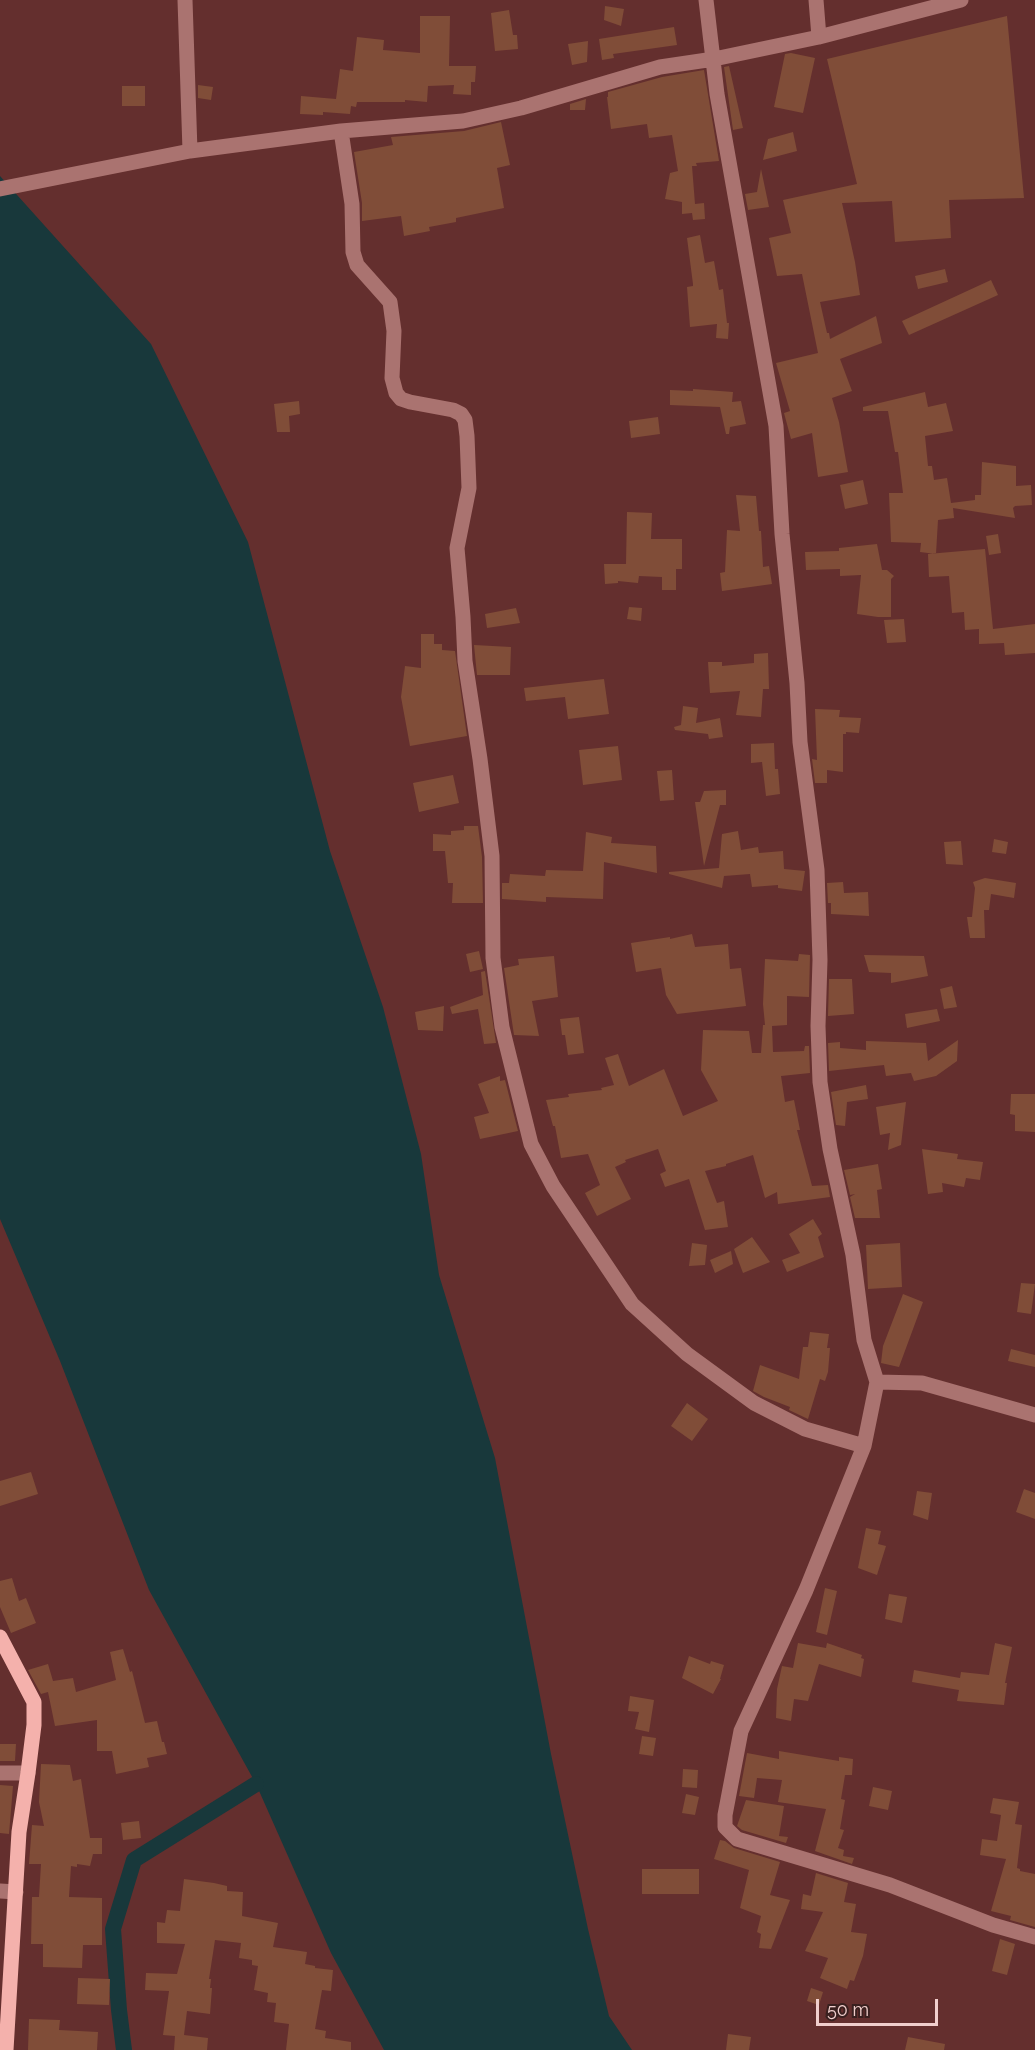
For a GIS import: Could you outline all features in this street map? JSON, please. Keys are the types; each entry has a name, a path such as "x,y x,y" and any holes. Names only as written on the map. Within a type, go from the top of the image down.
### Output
{"main road":[{"path":"0,1637 34,1702 34,1725 19,1832 6,2050"}],"street":[{"path":"185,0 189,151"},
{"path":"706,0 721,117 776,426 782,534 797,683 800,742 817,870 820,1082 830,1149 853,1255 864,1340 878,1382 864,1446 806,1590 741,1731 725,1815 725,1827 737,1839 890,1885 993,1925 1035,1936"},
{"path":"816,0 819,37"},
{"path":"0,189 189,151 341,131 463,121 521,108 660,67 714,60 819,37 961,0"},
{"path":"341,131 352,204 353,252 357,265 390,302 394,331 392,378 396,393 401,399 410,402 453,410 465,420 469,488 457,548 465,661 492,856 493,958 502,1027 531,1144 553,1186 632,1304 687,1354 764,1408 806,1429 864,1446"},
{"path":"878,1382 922,1383 1035,1415"},
{"path":"0,1773 28,1773"},
{"path":"0,1891 16,1892"}],"water":[{"path":"0,176 151,344 248,542 330,851 383,1007 421,1154 439,1275 495,1458 551,1754 588,1929 609,2016 632,2050 384,2050 331,1953 256,1784 149,1590 60,1361 0,1219"}],"building":[{"path":"605,6 624,9 621,26 604,20"},
{"path":"509,10 513,35 517,35 518,49 495,51 491,13"},
{"path":"420,16 450,16 449,66 476,66 475,82 471,82 471,95 453,94 454,85 428,86 427,102 405,100 405,102 357,102 356,107 351,106 350,114 323,112 323,115 300,114 301,96 336,99 340,69 353,71 357,37 384,40 383,50 420,53"},
{"path":"1007,16 1024,198 949,200 951,238 895,242 892,201 842,203 860,295 820,302 827,333 830,339 876,316 882,343 840,359 852,391 832,398 848,472 818,477 812,433 791,439 784,413 790,411 776,363 818,353 802,274 777,276 769,238 791,233 783,200 857,184 827,59"},
{"path":"674,27 677,45 613,54 614,58 602,60 599,39"},
{"path":"588,41 587,62 572,65 568,44"},
{"path":"785,54 815,58 803,113 774,107"},
{"path":"729,66 743,128 733,130 724,67"},
{"path":"704,70 719,161 696,163 697,166 692,166 695,204 704,203 705,219 693,220 692,213 682,214 682,202 665,199 670,173 678,171 672,135 649,138 647,124 611,129 607,97 608,92 662,77"},
{"path":"198,85 213,87 211,100 198,98"},
{"path":"122,86 145,86 145,106 122,106"},
{"path":"586,99 585,110 570,110 570,104"},
{"path":"501,122 510,165 497,168 504,208 456,218 456,222 429,227 430,231 404,236 401,216 362,221 362,203 354,152 393,145 391,137 464,131"},
{"path":"793,132 797,151 763,160 768,139"},
{"path":"761,169 769,207 748,210 745,194 757,192"},
{"path":"700,235 705,263 714,261 719,290 723,289 727,323 729,323 728,339 716,338 717,324 690,327 687,287 693,284 687,238"},
{"path":"945,269 948,282 918,289 915,276"},
{"path":"991,280 998,295 909,335 902,321"},
{"path":"693,389 733,392 732,402 741,401 746,424 730,427 729,434 726,434 720,407 670,405 670,390 693,391"},
{"path":"925,392 928,407 946,403 953,431 925,436 928,466 932,466 934,480 947,478 951,503 975,500 975,495 981,495 982,462 1016,466 1016,486 1031,485 1032,505 1015,506 1013,508 1015,518 953,508 954,518 938,520 936,554 920,552 921,543 891,542 889,493 903,493 898,452 895,452 888,411 863,411 863,407"},
{"path":"299,401 300,414 289,416 290,432 277,432 274,404"},
{"path":"658,417 660,434 631,438 629,421"},
{"path":"863,480 868,504 845,509 840,485"},
{"path":"736,495 756,496 763,567 769,566 772,584 722,591 720,573 725,572 727,530 740,531"},
{"path":"627,512 652,513 651,539 682,539 682,569 676,569 676,590 662,590 662,577 639,576 638,583 618,581 618,583 605,584 604,564 626,564"},
{"path":"998,534 1001,553 989,555 986,536"},
{"path":"877,544 882,570 887,570 894,576 891,579 891,617 857,614 861,575 840,576 840,569 806,570 805,552 839,551 839,548"},
{"path":"985,549 993,629 1035,624 1035,653 1005,655 1004,643 979,644 979,629 965,630 964,612 952,613 949,576 929,577 928,554"},
{"path":"629,607 642,608 641,621 627,619"},
{"path":"516,608 520,623 487,628 485,614"},
{"path":"904,619 906,642 887,643 884,620"},
{"path":"421,634 434,634 434,644 442,644 442,650 455,651 467,736 410,746 401,697 405,666 421,668"},
{"path":"474,645 511,647 510,675 477,675"},
{"path":"768,653 769,689 763,689 761,717 736,715 740,691 710,693 708,662 722,662 722,666 754,663 754,654"},
{"path":"604,679 609,714 568,719 565,697 526,701 524,688"},
{"path":"683,706 698,708 696,723 720,718 723,737 709,739 708,734 675,730 674,727 681,725"},
{"path":"815,709 840,710 839,717 861,718 859,733 846,732 843,734 843,772 827,770 827,783 815,783 812,759 817,760"},
{"path":"774,743 775,769 778,769 780,794 766,796 762,762 751,763 751,744"},
{"path":"618,746 622,780 583,785 579,750"},
{"path":"672,770 674,800 660,801 657,771"},
{"path":"453,775 459,803 419,812 413,783"},
{"path":"726,790 726,805 720,805 704,866 695,802 700,802 704,791"},
{"path":"464,826 478,826 482,857 483,903 452,903 453,883 448,883 445,851 433,851 433,834 451,835 451,831 464,830"},
{"path":"738,831 741,850 758,847 759,853 783,851 784,869 805,871 802,891 778,888 778,885 752,887 750,874 724,876 722,888 669,874 669,872 719,868 722,834"},
{"path":"586,832 612,837 611,843 656,846 657,873 604,862 603,899 546,897 546,902 502,899 502,883 509,883 510,874 545,876 546,870 583,871"},
{"path":"994,839 1008,842 1006,854 992,852"},
{"path":"961,841 963,865 946,864 944,842"},
{"path":"985,878 1016,883 1014,898 991,894 989,910 984,910 985,938 970,938 967,917 972,917 975,888 973,882"},
{"path":"843,882 844,893 868,892 869,916 831,914 827,883"},
{"path":"692,934 695,947 728,944 730,969 741,968 746,1006 677,1014 666,995 661,968 636,972 631,943"},
{"path":"479,951 483,969 470,972 466,954"},
{"path":"799,954 810,955 809,997 787,996 787,1025 772,1026 773,1052 804,1051 805,1046 809,1046 810,1073 781,1076 785,1102 794,1100 800,1130 797,1130 812,1186 828,1185 830,1197 778,1204 777,1192 765,1198 753,1155 726,1164 726,1166 705,1171 717,1203 724,1201 728,1227 705,1230 689,1179 665,1187 660,1174 666,1171 658,1149 625,1160 626,1162 615,1167 631,1199 597,1216 585,1193 600,1185 588,1154 561,1158 555,1126 553,1126 546,1100 569,1097 568,1094 602,1090 601,1088 614,1085 605,1058 618,1054 629,1086 664,1069 683,1116 718,1101 701,1070 703,1030 749,1031 752,1053 761,1053 763,1025 765,1025 763,1004 765,959 798,961"},
{"path":"864,955 924,956 928,976 891,983 891,973 869,972"},
{"path":"554,956 558,997 532,1001 539,1036 514,1035 504,968 519,965 518,959"},
{"path":"485,971 496,1043 484,1044 478,1009 452,1014 450,1007 483,995 481,972"},
{"path":"829,979 852,979 854,1014 828,1016"},
{"path":"952,986 957,1007 944,1009 940,989"},
{"path":"444,1006 443,1031 418,1030 415,1012"},
{"path":"937,1009 940,1021 907,1028 905,1014"},
{"path":"579,1017 584,1053 568,1055 560,1019"},
{"path":"958,1040 957,1061 936,1076 914,1081 911,1073 886,1076 884,1065 829,1071 828,1043 840,1042 840,1048 866,1050 866,1041 926,1043 928,1061"},
{"path":"500,1076 500,1081 505,1080 518,1131 480,1139 474,1117 489,1113 478,1084"},
{"path":"866,1085 868,1099 847,1102 845,1126 836,1125 831,1092"},
{"path":"1011,1094 1035,1094 1035,1132 1015,1131 1015,1115 1010,1114"},
{"path":"906,1102 901,1145 888,1150 890,1133 880,1135 876,1107"},
{"path":"922,1149 958,1154 957,1159 983,1162 980,1180 966,1178 964,1187 942,1183 943,1192 928,1194"},
{"path":"878,1164 882,1189 877,1190 880,1218 855,1218 850,1197 855,1194 850,1195 844,1170"},
{"path":"813,1219 822,1234 818,1237 824,1257 787,1272 782,1260 800,1253 789,1234"},
{"path":"752,1237 770,1262 743,1273 734,1249"},
{"path":"692,1243 707,1245 705,1265 689,1266"},
{"path":"900,1243 902,1287 868,1289 866,1245"},
{"path":"731,1251 733,1264 715,1273 710,1260"},
{"path":"1021,1283 1035,1284 1031,1314 1017,1312"},
{"path":"903,1294 923,1302 899,1367 881,1363 883,1346"},
{"path":"810,1332 829,1334 827,1348 830,1348 828,1372 825,1381 820,1379 808,1419 789,1410 790,1407 753,1391 760,1365 799,1379 803,1347 808,1347"},
{"path":"1011,1349 1035,1355 1035,1367 1008,1361"},
{"path":"687,1403 708,1419 692,1441 671,1426"},
{"path":"31,1472 38,1494 0,1506 0,1481"},
{"path":"1024,1489 1035,1493 1035,1519 1016,1512"},
{"path":"917,1491 932,1493 928,1520 913,1515"},
{"path":"866,1528 881,1531 878,1544 886,1546 877,1575 858,1568"},
{"path":"12,1578 19,1601 26,1598 36,1623 11,1633 0,1607 0,1581"},
{"path":"825,1588 837,1591 827,1635 816,1632"},
{"path":"889,1594 907,1597 902,1623 885,1619"},
{"path":"798,1643 826,1648 827,1643 862,1655 861,1658 864,1659 861,1677 819,1664 808,1701 794,1699 791,1721 776,1718 777,1689 782,1666 793,1668"},
{"path":"995,1643 1012,1647 1005,1683 1007,1683 1004,1705 957,1701 959,1690 912,1682 914,1670 960,1678 961,1672 989,1675"},
{"path":"123,1649 130,1672 132,1671 145,1723 157,1721 167,1754 147,1758 149,1767 116,1774 112,1751 97,1751 97,1720 55,1726 48,1692 41,1694 28,1670 48,1664 53,1681 73,1678 76,1692 116,1680 110,1652"},
{"path":"689,1656 710,1664 711,1661 724,1665 721,1679 713,1694 682,1678"},
{"path":"630,1696 654,1700 649,1732 635,1729 639,1712 628,1711"},
{"path":"642,1736 656,1738 653,1756 639,1754"},
{"path":"0,1744 16,1744 15,1761 0,1761"},
{"path":"779,1751 839,1761 839,1757 853,1759 852,1775 845,1775 841,1799 845,1800 840,1829 844,1830 838,1848 844,1850 843,1856 854,1858 852,1864 815,1851 826,1809 778,1802 782,1780 757,1778 754,1798 739,1796 747,1753 779,1759"},
{"path":"41,1764 70,1765 73,1781 81,1779 90,1838 102,1838 102,1854 93,1854 90,1866 77,1864 77,1867 71,1866 69,1897 102,1898 102,1945 83,1945 82,1968 43,1967 43,1944 31,1944 32,1897 39,1897 41,1864 29,1864 32,1825 44,1826 39,1802"},
{"path":"683,1769 698,1770 697,1788 682,1787"},
{"path":"0,1785 13,1786 9,1834 0,1833"},
{"path":"873,1787 892,1791 888,1810 869,1806"},
{"path":"686,1794 699,1797 695,1815 682,1813"},
{"path":"993,1798 1019,1802 1015,1824 1022,1825 1017,1868 1020,1871 1035,1874 1035,1927 1010,1920 1011,1916 991,1911 1006,1859 980,1855 982,1839 997,1841 1001,1815 990,1813"},
{"path":"746,1800 784,1806 779,1836 788,1837 786,1843 742,1830 737,1826"},
{"path":"139,1821 141,1838 123,1840 121,1823"},
{"path":"720,1840 734,1848 780,1862 770,1895 790,1900 771,1949 759,1948 761,1934 757,1932 761,1916 740,1908 749,1870 714,1859"},
{"path":"642,1869 699,1869 699,1894 642,1894"},
{"path":"816,1873 848,1883 844,1902 856,1904 851,1932 867,1934 863,1956 854,1981 850,1980 847,1989 820,1978 828,1958 805,1951 823,1912 801,1909 803,1894 811,1896"},
{"path":"184,1879 214,1883 227,1886 227,1891 243,1892 242,1916 278,1923 273,1947 307,1952 305,1964 315,1966 315,1968 333,1970 331,1991 322,1990 315,2029 326,2031 325,2038 351,2042 351,2050 286,2050 289,2024 274,2022 276,2003 267,2002 268,1993 254,1990 258,1966 252,1965 252,1960 239,1958 241,1943 215,1940 209,1979 211,1979 210,1988 212,1988 210,2014 187,2011 184,2035 208,2038 207,2050 174,2050 175,2036 163,2035 169,1991 145,1990 146,1973 177,1974 185,1944 157,1943 157,1922 165,1923 167,1910 180,1911"},
{"path":"1000,1939 1015,1944 1007,1975 992,1971"},
{"path":"78,1978 110,1979 109,2005 77,2004"},
{"path":"811,1988 823,1992 819,2005 807,2001"},
{"path":"29,2019 60,2020 59,2030 98,2032 97,2050 28,2050"},
{"path":"728,2034 751,2037 749,2050 726,2050"},
{"path":"908,2037 945,2044 944,2050 905,2050"}],"waterway":[{"path":"124,2050 113,1929 134,1860 256,1784"}]}
